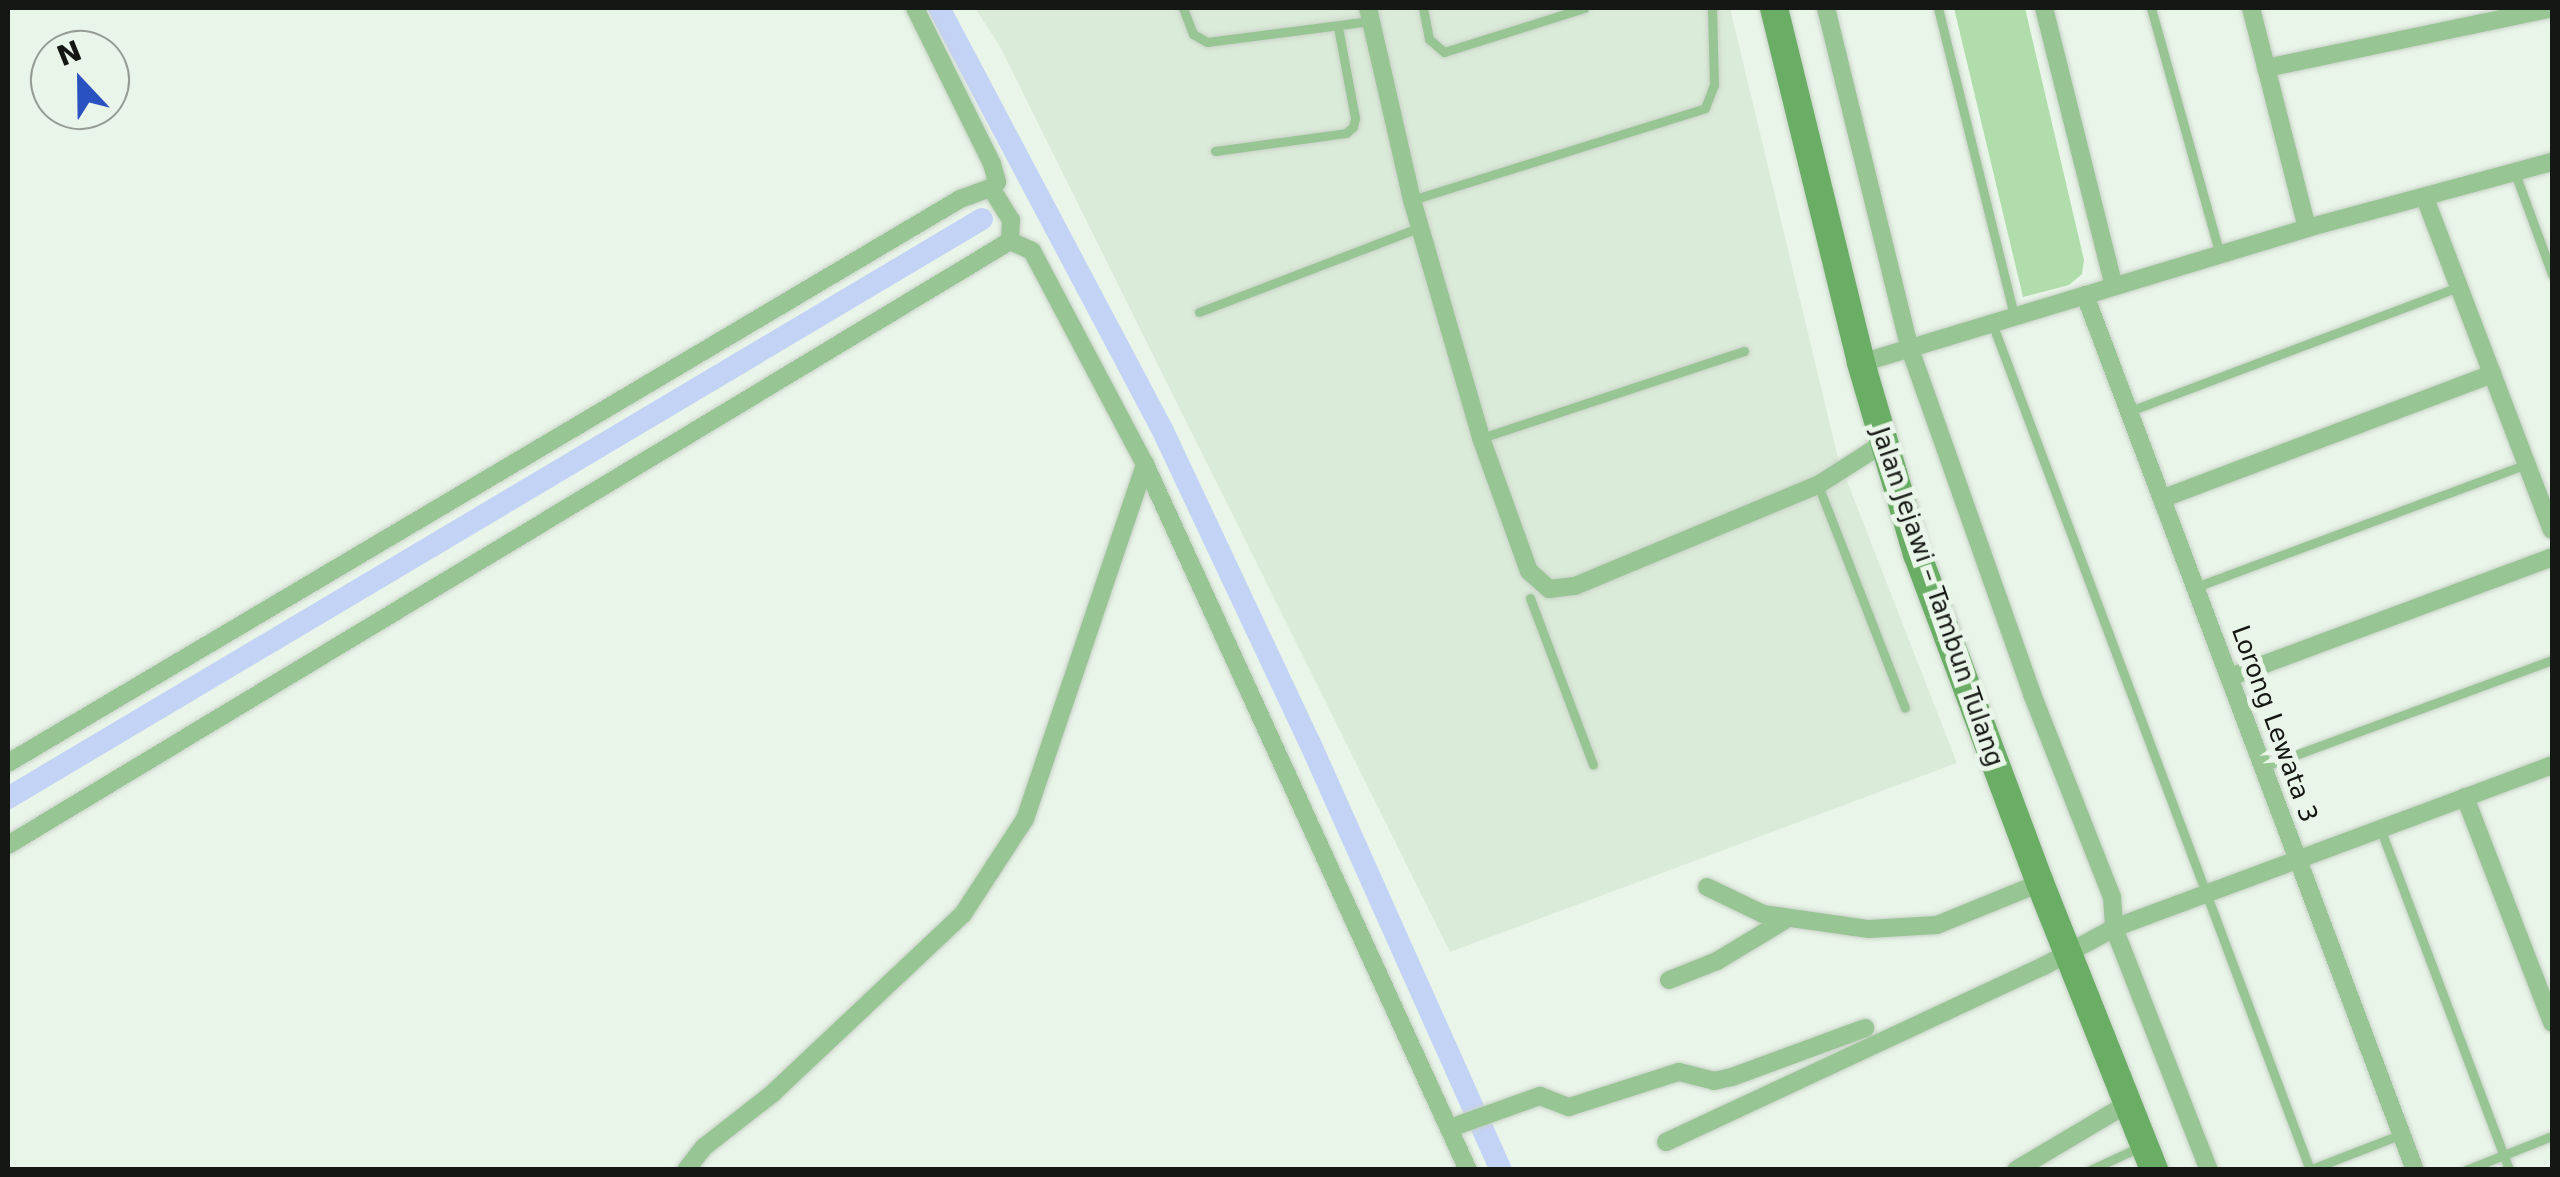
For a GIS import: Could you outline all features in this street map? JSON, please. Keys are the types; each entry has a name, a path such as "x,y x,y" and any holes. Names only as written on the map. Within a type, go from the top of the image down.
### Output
{"street":[{"path":"8,763 960,199 992,188 996,182 992,164 915,8"},
{"name":"Jalan Jejawi – Tambun Tulang","path":"1774,8 1882,444 1956,664 2149,1157"},
{"path":"1826,8 1910,349 2032,694 2112,898 2114,928 2209,1170"},
{"path":"2044,8 2114,286"},
{"path":"2251,8 2307,228"},
{"path":"2266,68 2552,11"},
{"path":"1370,14 1412,200 1481,438 1529,571 1548,589 1575,586 1818,485 1882,444"},
{"path":"1861,363 2307,228 2552,162"},
{"path":"992,188 1011,220 1010,241"},
{"path":"2425,198 2552,530"},
{"path":"1010,241 1032,251 1145,464 1457,1126 1468,1170"},
{"path":"8,845 1010,241"},
{"name":"Lorong Lewata 3","path":"2084,296 2164,498 2415,1170"},
{"path":"2164,498 2492,374"},
{"path":"686,1170 704,1147 773,1093 964,914 1025,819 1145,464"},
{"path":"2230,677 2552,558"},
{"path":"1666,1142 2068,954 2114,928 2552,765"},
{"path":"2466,798 2544,972 2552,1023"},
{"path":"1707,887 1785,920 1869,929 1937,925 2040,883"},
{"path":"1669,980 1717,961 1785,920"},
{"path":"1457,1126 1540,1096 1569,1107 1679,1072 1714,1081 1732,1077 1865,1028"},
{"path":"2016,1170 2130,1102"}],"lane":[{"path":"1183,8 1194,34 1208,42 1338,27 1370,14"},
{"path":"1422,8 1429,40 1444,52 1584,8"},
{"path":"1412,200 1705,108 1714,85 1712,8"},
{"path":"1938,8 2014,316"},
{"path":"2150,8 2220,255"},
{"path":"1215,151 1346,133 1352,127 1355,118 1338,27"},
{"path":"2515,173 2552,274"},
{"path":"1200,312 1420,227"},
{"path":"2130,411 2459,287"},
{"path":"1992,324 2310,1169 2402,1134"},
{"path":"1481,438 1744,352"},
{"path":"2196,586 2527,464"},
{"path":"1818,485 1905,708"},
{"path":"1530,598 1592,765"},
{"path":"2263,767 2552,660"},
{"path":"2380,828 2509,1170"},
{"path":"2466,1170 2552,1136"},
{"path":"2090,1170 2149,1157"}],"shaded area":[{"path":"975,8 1730,8 1838,458 1957,763 1450,952 999,45"}],"green space":[{"path":"1954,8 2025,8 2084,260 2082,274 2069,285 2023,297"}],"waterway":[{"path":"939,8 1162,429 1309,741 1501,1170"},
{"path":"8,798 982,219"}]}
